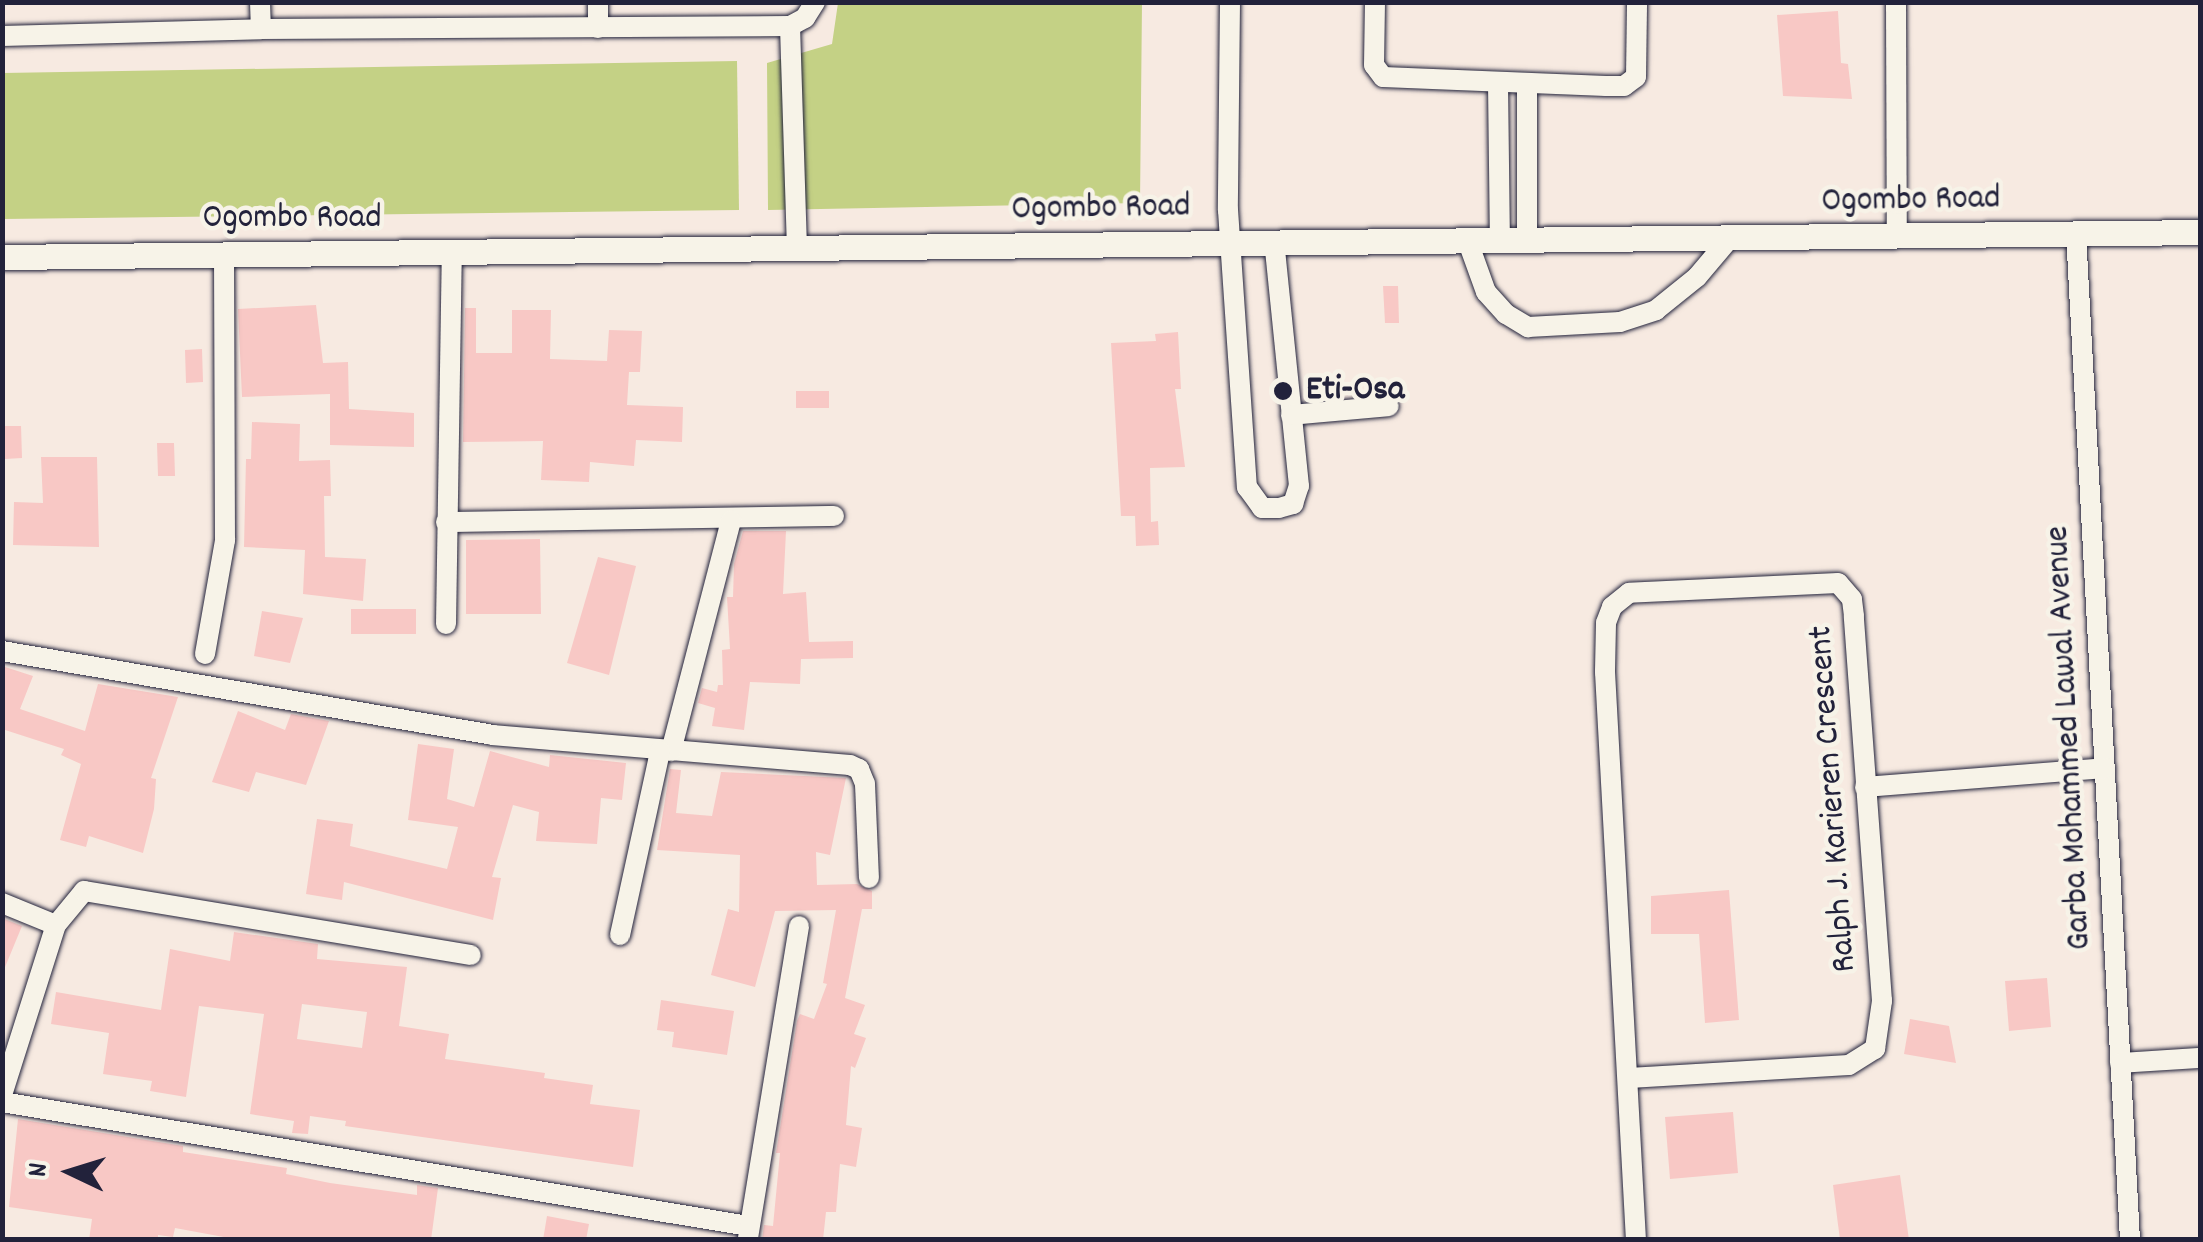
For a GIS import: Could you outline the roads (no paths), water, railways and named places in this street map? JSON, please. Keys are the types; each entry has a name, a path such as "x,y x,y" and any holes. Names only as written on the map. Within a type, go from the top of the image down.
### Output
{"main road":[{"name":"Ogombo Road","path":"2,257 2200,232"}],"street":[{"path":"260,2 261,28"},
{"path":"598,2 598,28"},
{"path":"2,36 261,28 790,26 805,18 815,2"},
{"path":"1230,2 1230,241 1247,486 1262,508 1292,504 1298,486 1274,241"},
{"path":"1375,2 1376,73 1397,80 1527,84 1631,83 1636,76 1638,2"},
{"path":"1896,2 1897,236"},
{"path":"790,26 797,249"},
{"path":"1498,83 1500,242"},
{"path":"1527,84 1527,241"},
{"name":"Garba Mohammed Lawal Avenue","path":"2076,233 2130,1240"},
{"path":"1468,242 1486,292 1506,314 1528,327 1620,322 1656,310 1697,277 1730,238"},
{"path":"205,654 225,540 224,254"},
{"path":"446,624 452,254"},
{"path":"1291,415 1388,406"},
{"path":"446,522 731,521 834,516"},
{"path":"620,935 665,751 731,521"},
{"name":"Ralph J. Karieren Crescent","path":"1628,1078 1849,1065 1874,1049 1882,1000 1854,616 1846,588 1828,581 1661,589 1629,594 1612,607 1606,622 1605,672 1636,1240"},
{"path":"2,651 492,735 855,766 866,784 869,878"},
{"path":"1865,787 2104,768"},
{"path":"471,955 90,891 79,894 56,925 2,1098 748,1233 800,926"},
{"path":"2,903 56,925"},
{"path":"2120,1063 2200,1058"}],"place":[{"name":"Eti-Osa","path":"1283,391"}]}
